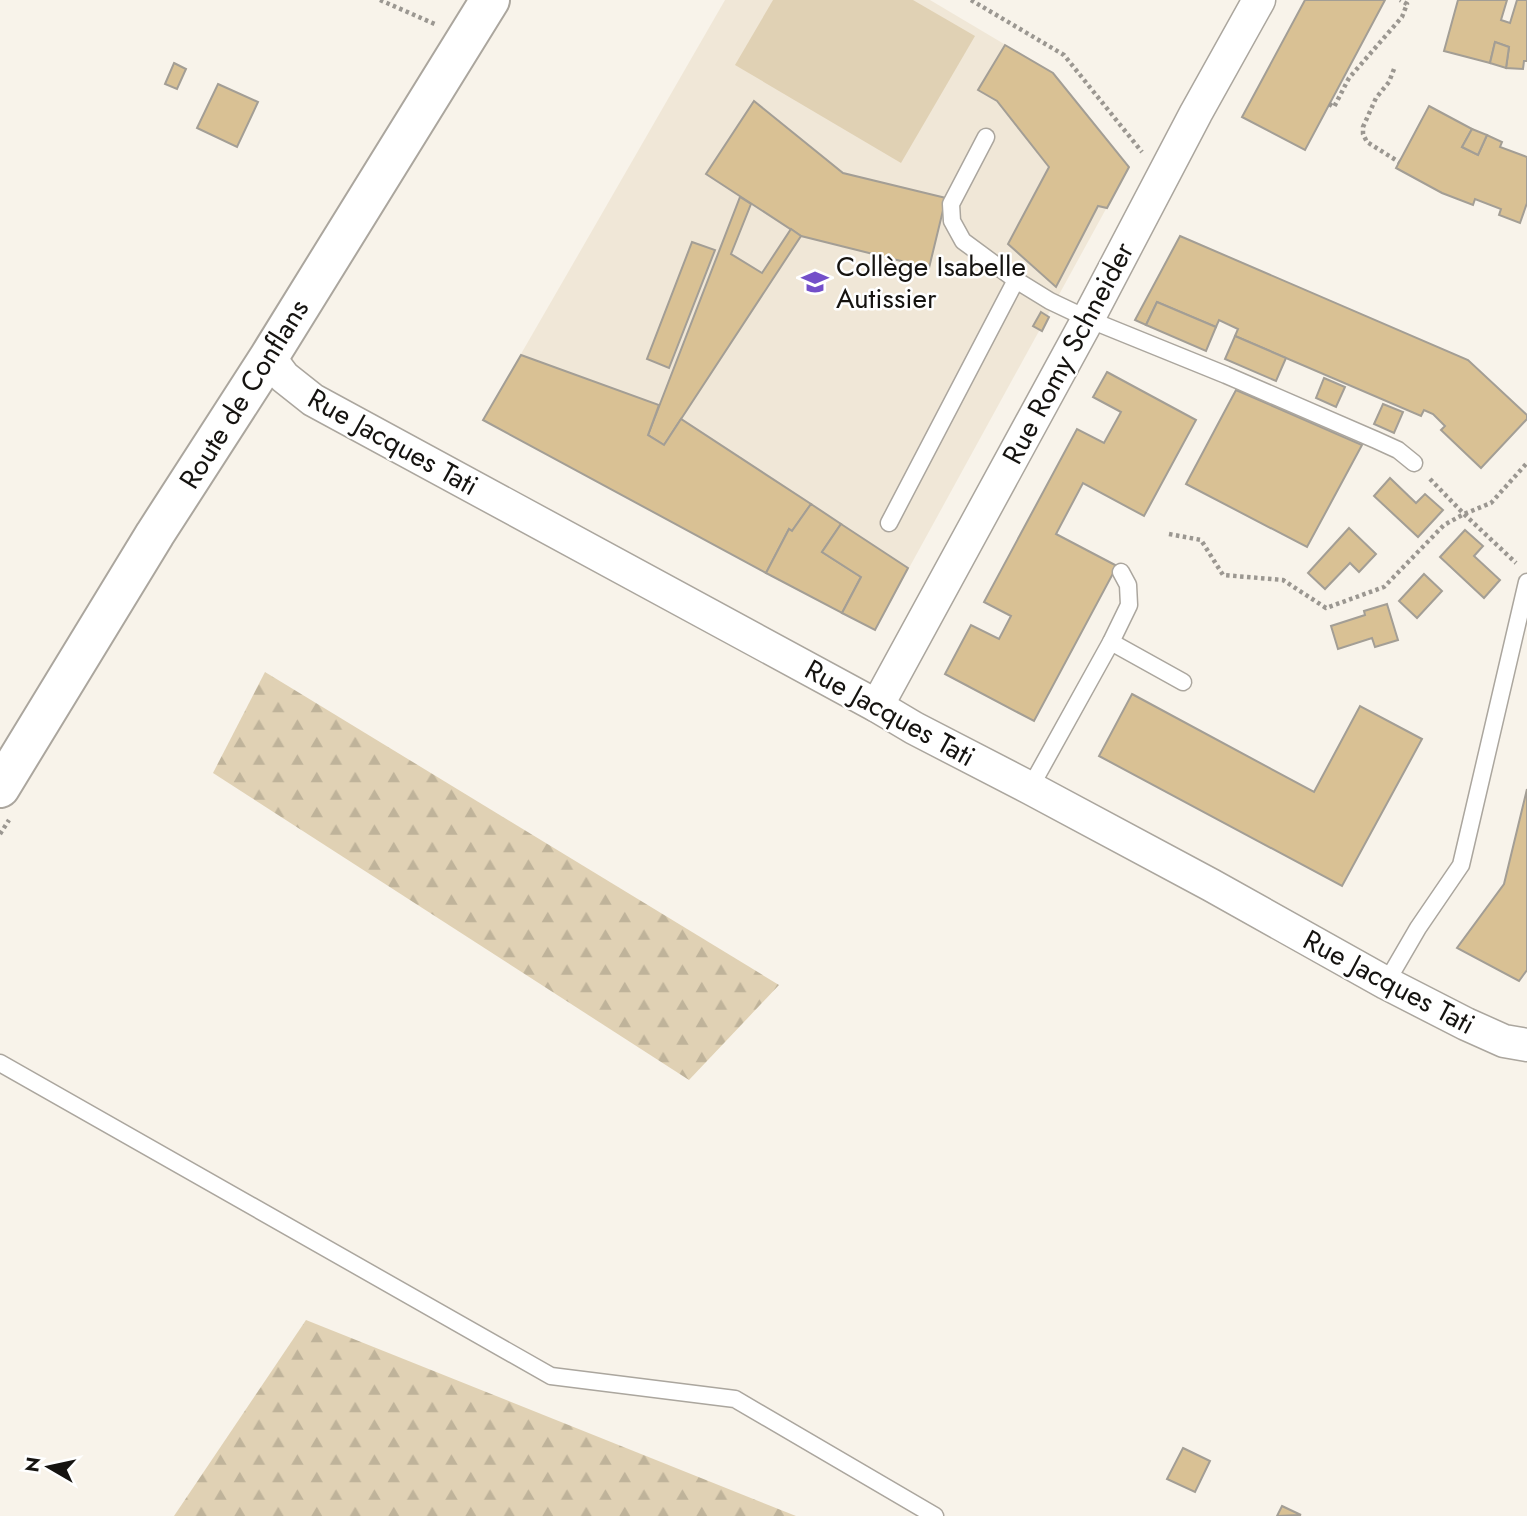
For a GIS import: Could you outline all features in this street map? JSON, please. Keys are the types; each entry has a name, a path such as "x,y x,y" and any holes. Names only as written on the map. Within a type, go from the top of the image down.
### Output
{"main road":[{"name":"Route de Conflans","path":"0,788 155,534 269,357 490,0"}],"street":[{"name":"Rue Romy Schneider","path":"877,706 1259,0"},
{"name":"Rue Jacques Tati","path":"269,357 284,377 313,401 914,728 1212,885 1386,983 1504,1041 1527,1045"}],"lane":[{"path":"986,137 951,204 952,221 964,241 1016,280 1050,301 1377,440 1398,450 1414,463"},
{"path":"889,523 1016,280"},
{"path":"1030,788 1111,642 1129,604 1128,585 1121,572"},
{"path":"1386,983 1418,928 1461,865 1527,582"},
{"path":"1111,642 1183,682"},
{"path":"0,1063 551,1376 736,1399 935,1516"}],"path":[{"path":"380,0 467,38"},
{"path":"971,0 1064,55 1162,177"},
{"path":"1329,104 1334,107 1349,78 1402,17 1408,4 1400,0"},
{"path":"1394,69 1389,82 1376,98 1363,127 1363,134 1367,142 1399,162"},
{"path":"1414,463 1518,565"},
{"path":"1169,534 1201,540 1223,575 1283,580 1326,608 1384,587 1444,525 1490,503 1527,463"}],"shaded area":[{"name":"Collège Isabelle Autissier","path":"725,0 930,0 1053,73 1129,167 875,630 483,420"}],"green space":[{"path":"773,0 913,0 975,36 901,163 735,65"},
{"path":"265,672 779,985 689,1080 213,773"},
{"path":"306,1320 796,1516 174,1516"}],"building":[{"path":"1305,0 1385,0 1305,150 1242,117"},
{"path":"1458,0 1507,0 1501,20 1510,23 1517,0 1527,0 1527,61 1524,61 1523,69 1506,68 1509,47 1495,42 1490,63 1444,51"},
{"path":"1495,42 1509,47 1506,68 1490,63"},
{"path":"1005,45 1053,73 1129,167 1107,208 1098,206 1056,287 1008,244 1049,167 997,101 978,90"},
{"path":"174,63 186,69 177,89 165,84"},
{"path":"218,84 258,102 237,147 197,128"},
{"path":"754,101 843,173 946,198 929,268 801,236 706,174"},
{"path":"1429,106 1472,129 1462,147 1478,155 1487,135 1502,142 1500,147 1527,157 1527,203 1520,223 1499,215 1501,209 1475,199 1473,205 1442,193 1396,168"},
{"path":"1472,129 1487,135 1478,155 1462,147"},
{"path":"740,197 751,204 731,254 762,273 791,229 801,236 664,445 648,435"},
{"path":"1180,236 1468,360 1527,415 1527,419 1481,468 1441,430 1445,426 1433,414 1424,410 1421,416 1235,336 1238,329 1219,320 1216,327 1157,302 1146,325 1135,320"},
{"path":"692,242 715,250 669,368 647,359"},
{"path":"1157,302 1216,327 1206,351 1146,325"},
{"path":"1041,312 1049,317 1042,331 1033,326"},
{"path":"1235,336 1286,358 1276,381 1225,359"},
{"path":"521,355 659,405 648,435 664,445 681,419 811,504 792,531 789,529 766,573 483,420"},
{"path":"1107,372 1196,420 1144,516 1083,483 1056,534 1117,566 1034,721 945,674 971,625 999,639 1011,616 984,602 1077,429 1104,443 1121,412 1093,397"},
{"path":"1324,378 1345,387 1336,407 1316,398"},
{"path":"1236,390 1362,445 1307,547 1186,484"},
{"path":"1383,404 1403,412 1394,433 1374,424"},
{"path":"1390,478 1416,503 1425,494 1443,510 1418,537 1374,496"},
{"path":"811,504 841,524 822,552 861,577 842,613 766,573 789,529 792,531"},
{"path":"841,524 908,568 875,630 842,613 861,577 822,552"},
{"path":"1349,528 1376,554 1359,572 1350,563 1325,589 1308,573"},
{"path":"1465,530 1483,546 1474,556 1500,580 1484,598 1440,557"},
{"path":"1424,574 1442,591 1417,618 1399,601"},
{"path":"1387,604 1398,640 1375,647 1372,638 1338,649 1331,626 1365,615 1364,611"},
{"path":"1132,694 1314,792 1360,706 1422,739 1342,886 1099,756"},
{"path":"1527,789 1527,970 1519,981 1457,948 1504,884"},
{"path":"1183,1448 1210,1461 1195,1492 1167,1479"},
{"path":"1282,1506 1301,1515 1277,1516"}],"place":[{"name":"Collège Isabelle Autissier","path":"815,282"}]}
